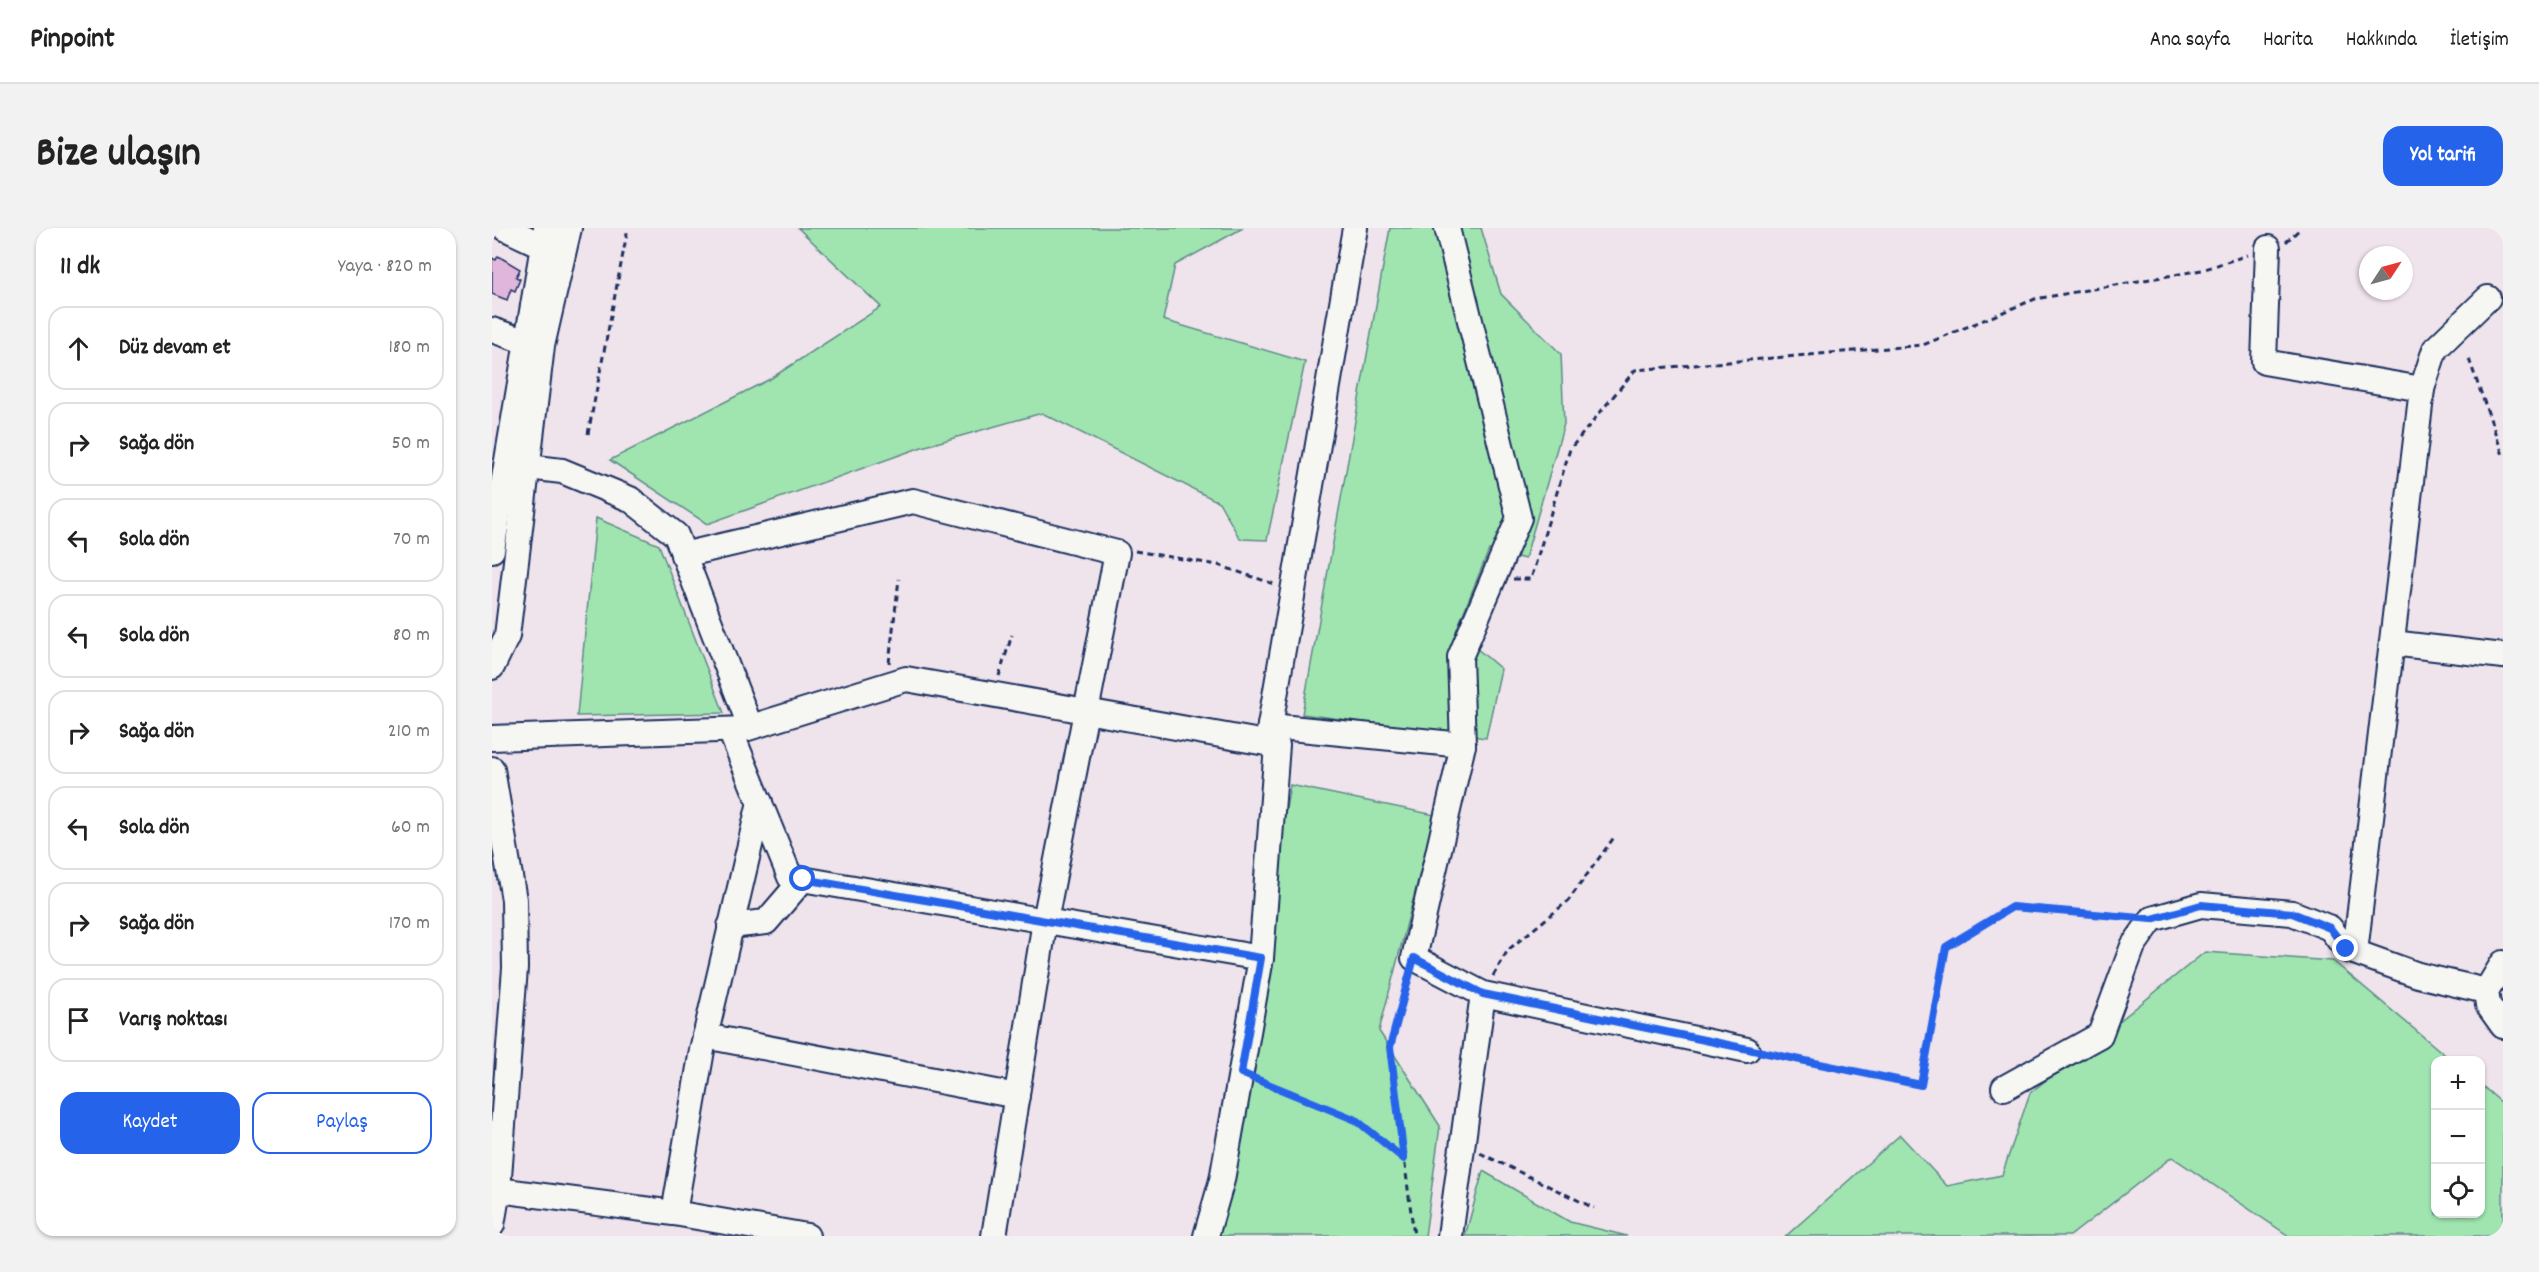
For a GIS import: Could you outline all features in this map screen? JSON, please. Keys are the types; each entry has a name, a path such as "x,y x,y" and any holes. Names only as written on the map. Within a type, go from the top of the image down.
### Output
{"street":[{"path":"493,538 501,435 527,342 545,237 505,228"},
{"path":"492,667 507,636 542,346 569,228"},
{"path":"1268,735 1356,228"},
{"path":"1447,228 1520,518 1460,657 1463,745 1414,958 1483,994 1747,1050"},
{"path":"2268,248 2264,362 2422,389"},
{"path":"2355,952 2422,389 2435,349 2488,298"},
{"path":"492,330 527,342"},
{"path":"528,467 562,471 630,500 676,535 740,728 760,802 790,877 1261,958"},
{"path":"683,555 913,501 1117,552 1045,921 994,1236"},
{"path":"2392,643 2503,656"},
{"path":"492,738 740,728 906,679 1086,711 1268,735 1463,745"},
{"path":"1206,1236 1222,1180 1261,958 1277,745 1268,735"},
{"path":"492,769 514,900 515,968 498,1190 492,1225"},
{"path":"674,1213 705,1036 760,802"},
{"path":"730,926 766,922 803,879"},
{"path":"2004,1088 2100,1035 2133,946 2152,919 2201,905 2292,913 2330,928 2346,949 2418,975 2486,991"},
{"path":"2503,963 2486,991 2488,1005 2503,1026"},
{"path":"1449,1236 1483,994"},
{"path":"705,1036 1017,1096"},
{"path":"498,1190 674,1213 807,1236"}],"path":[{"path":"588,434 628,228"},
{"path":"1493,579 1531,579 1570,449 1635,370 1923,345 2035,299 2202,270 2286,243 2301,228"},
{"path":"2469,358 2503,455"},
{"path":"1117,552 1130,550 1218,566 1293,590"},
{"path":"886,685 899,579"},
{"path":"993,695 1012,635"},
{"path":"1483,994 1508,950 1568,901 1615,836"},
{"path":"1747,1050 1921,1085 1946,947 2012,907 2152,919"},
{"path":"1414,958 1390,1047 1414,1236"},
{"path":"1241,1073 1356,1120 1404,1159"},
{"path":"1462,1144 1594,1208"}],"green space":[{"path":"798,228 1243,228 1175,265 1163,320 1305,362 1267,540 1240,539 1219,502 1042,413 922,447 707,524 610,460 770,379 881,307"},
{"path":"1390,228 1481,228 1501,294 1561,354 1564,424 1525,559 1489,550 1456,631 1501,669 1486,738 1302,714"},
{"path":"596,518 659,545 724,713 577,716"},
{"path":"1290,785 1435,815 1379,1031 1440,1126 1425,1236 1215,1236"},
{"path":"2205,952 2333,961 2446,1056 2431,1056 2431,1218 2485,1218 2485,1088 2503,1104 2503,1236 2289,1236 2172,1157 2070,1236 1786,1236 1900,1135 1947,1186 2002,1175 2030,1093"},
{"path":"1483,1171 1570,1222 1627,1236 1465,1236"}],"building":[{"path":"498,256 520,269 516,277 520,279 515,291 511,289 507,300 492,294 492,258 496,260"}],"route":[{"path":"803,879 1261,958 1241,1073 1356,1120 1404,1159 1390,1047 1414,958 1483,994 1921,1085 1946,947 2012,907 2152,919 2201,905 2292,913 2330,928 2346,949"}]}
